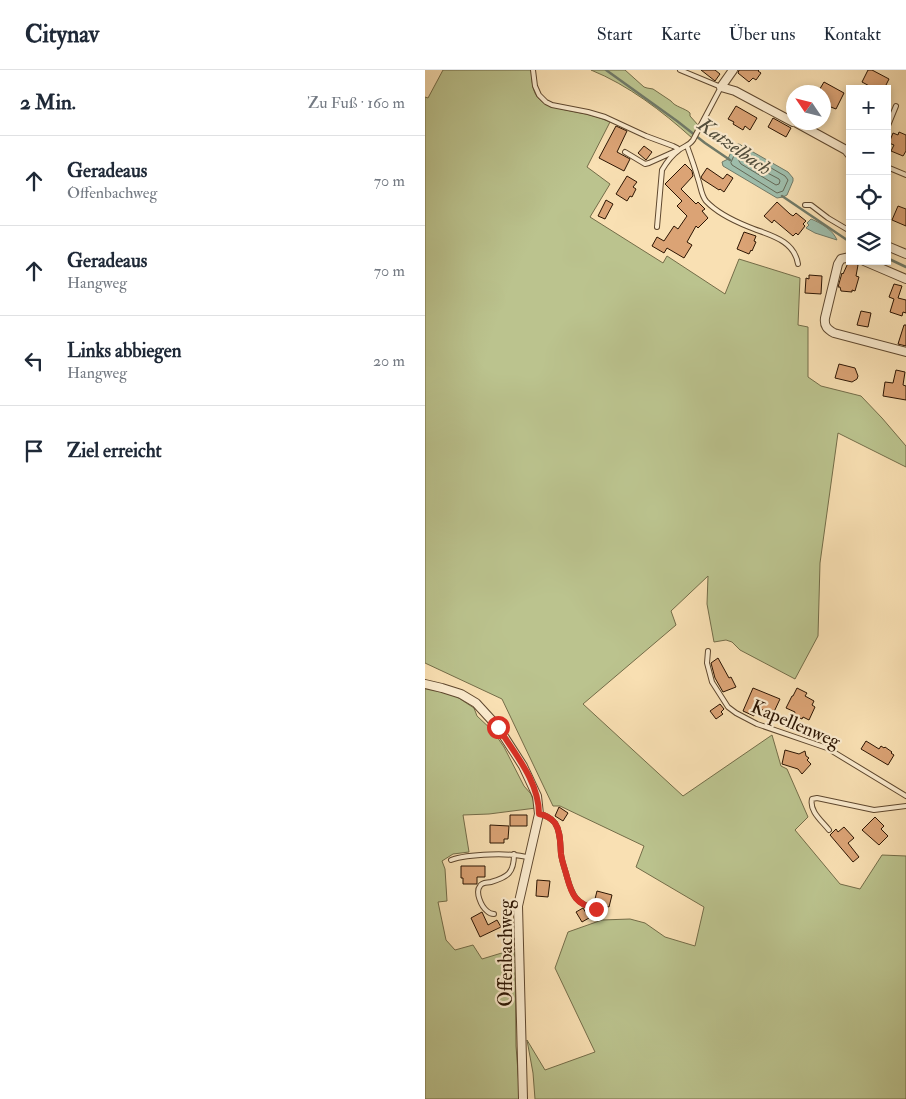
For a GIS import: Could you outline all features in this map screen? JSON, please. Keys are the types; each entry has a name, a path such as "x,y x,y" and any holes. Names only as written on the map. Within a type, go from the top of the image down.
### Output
{"street":[{"path":"733,70 721,87 735,90 786,118"},
{"path":"809,130 846,150"},
{"path":"891,248 906,254"},
{"path":"846,258 841,259 837,264 824,324 827,329 834,333 906,352"},
{"path":"873,265 906,279"},
{"name":"Offenbachweg","path":"425,684 461,694 476,703 498,727 523,766 537,796 539,814 518,906 523,1099"}],"lane":[{"path":"533,70 535,86 539,95 546,102 605,117 673,146 678,150"},
{"path":"625,152 645,164 687,146 693,140 721,87 680,70"},
{"path":"891,118 896,106"},
{"path":"687,146 704,199 731,219 770,234 784,242 795,252 798,264"},
{"path":"657,227 661,175 665,164 678,150"},
{"path":"891,169 906,175"},
{"path":"805,205 811,205 846,228"},
{"name":"Kapellenweg","path":"708,651 707,663 712,682 729,707 736,713 757,724 827,748 906,796"},
{"path":"829,830 813,809 811,805 812,799 835,801 874,810 906,806"},
{"path":"539,814 551,819 558,829 562,860 573,895 584,905 596,909"},
{"path":"451,860 474,855 515,854 529,858"},
{"path":"494,914 489,913 484,907 477,892 482,883 499,879 509,874 513,869 515,854"}],"green space":[{"path":"443,70 532,70 534,90 542,102 557,108 610,122 587,167 610,184 590,217 663,263 667,256 725,294 739,259 800,278 798,325 808,327 808,377 821,386 861,396 906,446 906,467 838,433 820,563 818,636 795,679 740,650 732,642 726,640 714,642 707,604 708,576 671,611 676,625 583,704 683,796 772,735 781,766 787,769 808,817 795,830 840,884 860,889 882,855 906,856 906,1099 535,1099 533,1073 527,1040 545,1070 595,1052 555,968 568,932 602,920 630,919 645,923 665,937 695,946 704,907 636,867 644,846 560,806 553,806 502,699 425,663 425,97 428,98"},
{"path":"591,70 625,70 644,87 653,89 675,105 688,111 698,125 692,138 644,99 618,83"},
{"path":"425,687 454,695 474,708 477,716 493,731 504,747 524,786 531,794 536,808 463,815 469,852 453,854 442,861 445,869 447,901 438,902 446,940 455,950 473,945 482,959 515,950 516,1046 520,1099 425,1099"}],"water":[{"path":"739,144 788,172 793,181 787,195 777,198 723,166 722,162 728,159 734,145"},
{"path":"811,219 826,227 837,240 806,228 809,225 807,223"}],"building":[{"path":"701,70 715,70 720,74 715,81"},
{"path":"739,70 759,70 761,73 756,80 753,78 749,82 738,73"},
{"path":"868,70 872,70 889,79 886,85 868,85 862,82"},
{"path":"831,86 844,93 836,109 831,107"},
{"path":"736,106 757,118 750,130 745,126 743,130 728,119"},
{"path":"773,118 786,125 786,130 790,130 786,137 768,127"},
{"path":"616,126 627,131 617,152 630,159 624,171 599,158"},
{"path":"899,132 906,135 906,151 903,156 891,151 894,145 891,144 893,133 898,135"},
{"path":"644,146 652,152 646,160 638,153"},
{"path":"685,164 692,171 693,176 681,189 696,204 698,202 705,209 702,211 708,218 698,228 696,226 687,242 692,245 684,258 667,248 664,253 652,246 657,237 664,241 674,226 678,229 687,216 677,206 682,201 665,184"},
{"path":"707,168 723,179 727,174 733,178 724,192 702,179 701,177"},
{"path":"627,176 637,182 633,187 636,189 632,197 630,196 627,201 616,194"},
{"path":"606,200 613,204 605,219 598,216"},
{"path":"777,202 793,216 796,213 806,221 803,224 805,226 798,235 796,233 793,236 774,220 772,223 764,216"},
{"path":"898,206 906,209 906,226 892,220"},
{"path":"744,232 756,236 754,241 756,242 749,254 737,249"},
{"path":"847,265 858,265 856,276 859,277 855,291 841,291 840,287 838,287"},
{"path":"809,275 822,276 821,294 805,293 806,278 809,279"},
{"path":"894,284 902,286 898,298 906,300 906,313 903,312 902,316 890,312 894,299 889,297"},
{"path":"861,311 871,313 868,327 857,325"},
{"path":"904,325 906,325 906,346 898,344"},
{"path":"839,364 855,368 858,376 857,379 852,382 835,378"},
{"path":"896,370 905,372 903,385 906,386 906,400 883,396 885,382 893,383"},
{"path":"718,658 736,687 723,692 715,678 711,663"},
{"path":"753,688 780,699 773,714 758,708 754,716 743,711"},
{"path":"797,688 807,693 805,696 814,701 812,705 815,707 809,720 794,715 795,712 786,708"},
{"path":"720,704 724,709 721,712 723,714 716,719 710,711"},
{"path":"866,741 879,749 881,746 892,752 894,755 888,765 861,749"},
{"path":"785,750 799,754 805,751 806,756 809,758 807,760 811,764 802,774 798,769 782,764"},
{"path":"559,807 568,813 563,821 555,816"},
{"path":"510,815 527,815 527,826 510,826"},
{"path":"875,817 884,826 881,829 888,836 879,845 862,830"},
{"path":"490,825 509,826 508,839 504,839 504,843 490,843"},
{"path":"844,827 854,838 848,843 859,857 853,862 830,835 836,829 838,832"},
{"path":"461,866 485,866 485,877 477,877 477,884 463,884"},
{"path":"537,880 550,881 548,897 536,896"},
{"path":"597,891 612,895 609,907 594,903"},
{"path":"583,908 589,918 582,922 576,912"},
{"path":"482,912 488,925 497,920 501,927 480,937 471,918"}],"waterway":[{"name":"Katzelbach","path":"606,70 730,160"},
{"name":"Katzelbach","path":"782,196 846,239"},
{"name":"Katzelbach","path":"891,260 906,267"}],"route":[{"path":"498,727 523,766 537,796 539,814 551,819 558,829 562,860 573,895 584,905 596,909"}]}
